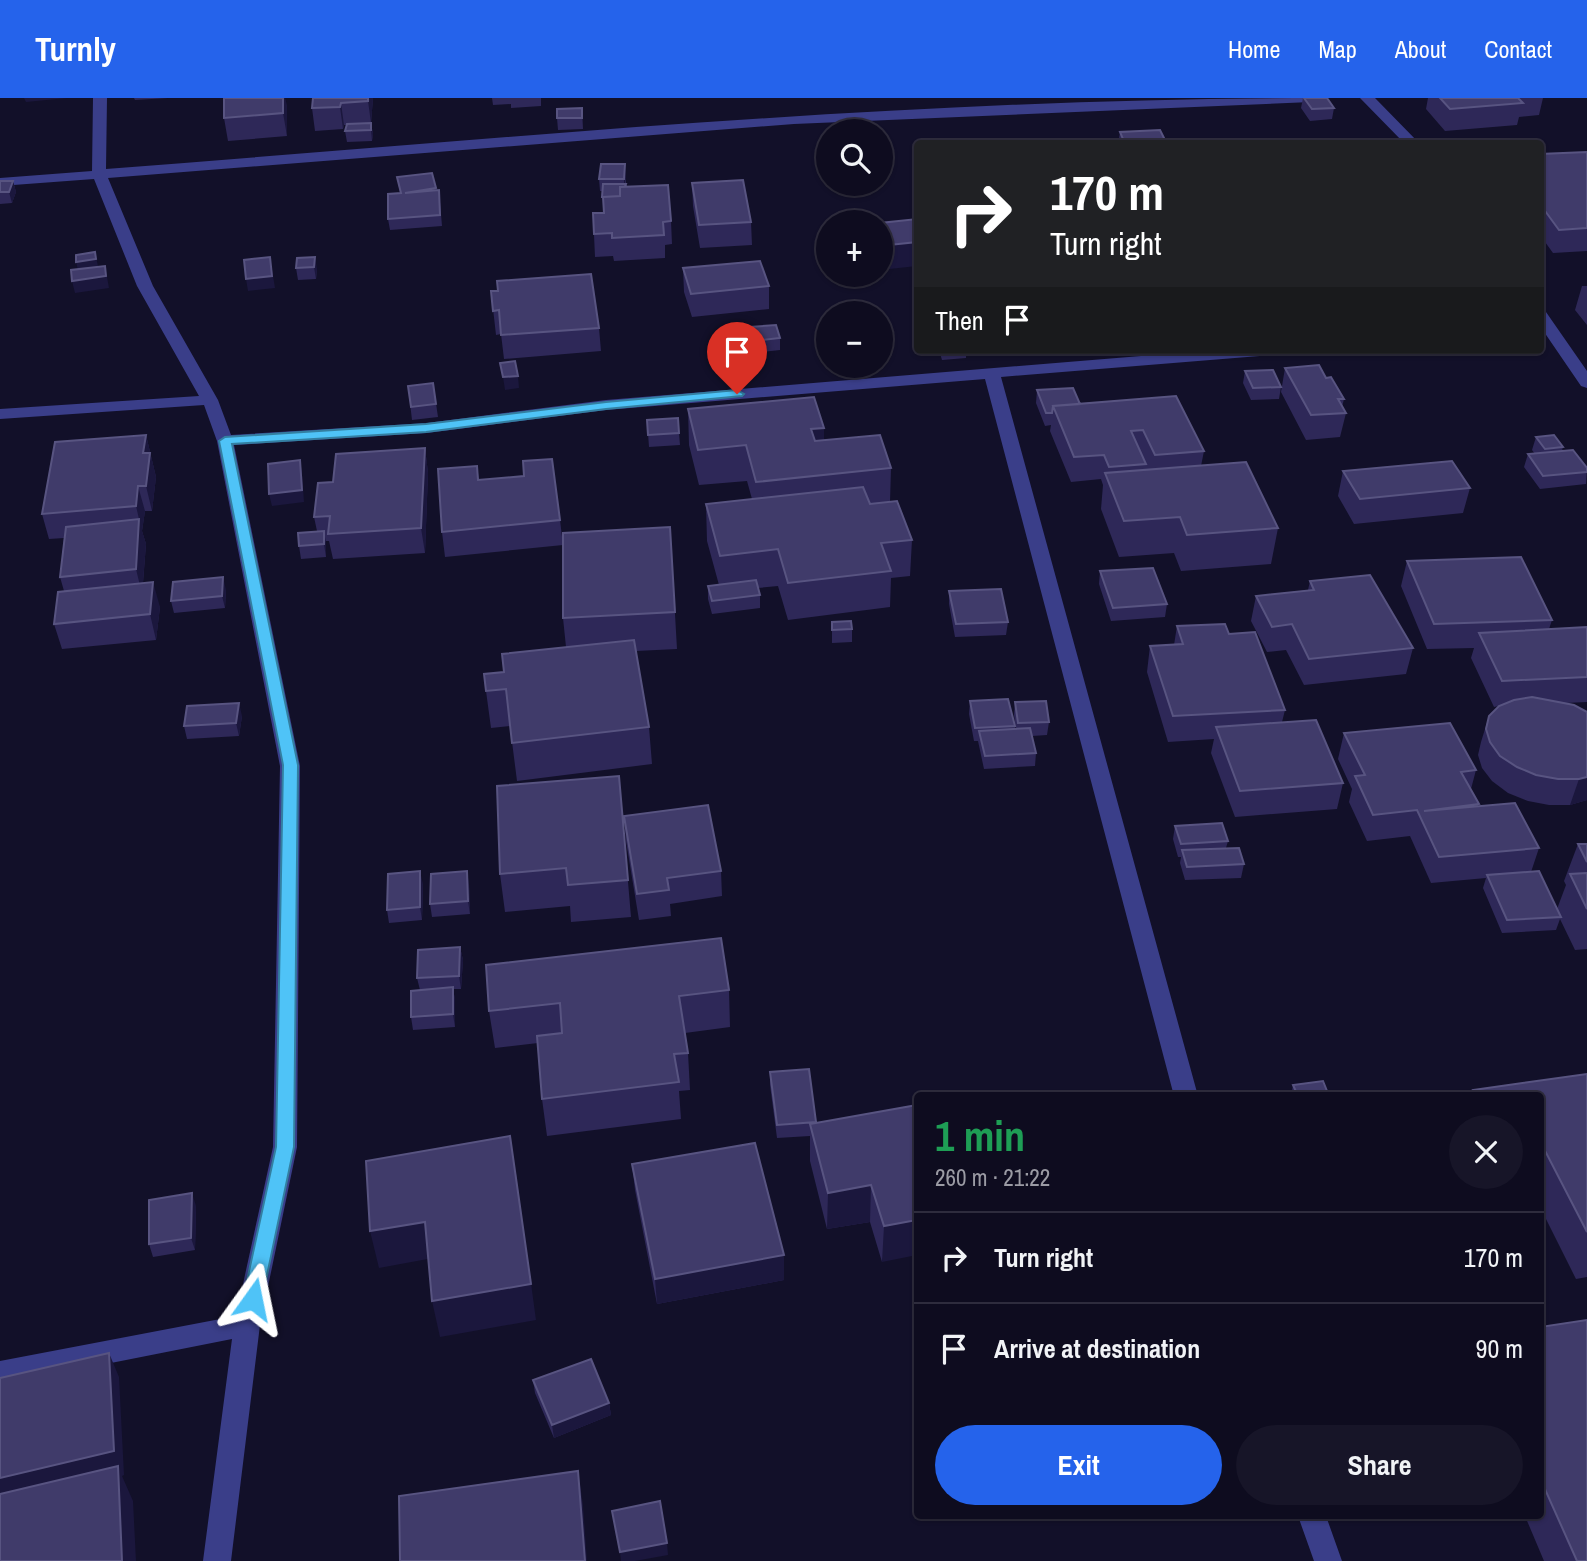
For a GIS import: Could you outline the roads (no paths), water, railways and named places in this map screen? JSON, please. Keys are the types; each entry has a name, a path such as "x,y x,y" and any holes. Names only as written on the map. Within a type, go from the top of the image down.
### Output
{"street":[{"path":"100,98 99,174 145,286 210,400 225,441 290,765 285,1147 247,1325 217,1561"},
{"path":"0,182 794,120 1311,98"},
{"path":"1367,98 1409,140"},
{"path":"1544,324 1587,383"},
{"path":"225,441 426,428 606,405 1227,354"},
{"path":"992,375 1185,1092"},
{"path":"0,414 210,400"},
{"path":"0,1373 247,1325"},
{"path":"1313,1519 1328,1561"}]}
